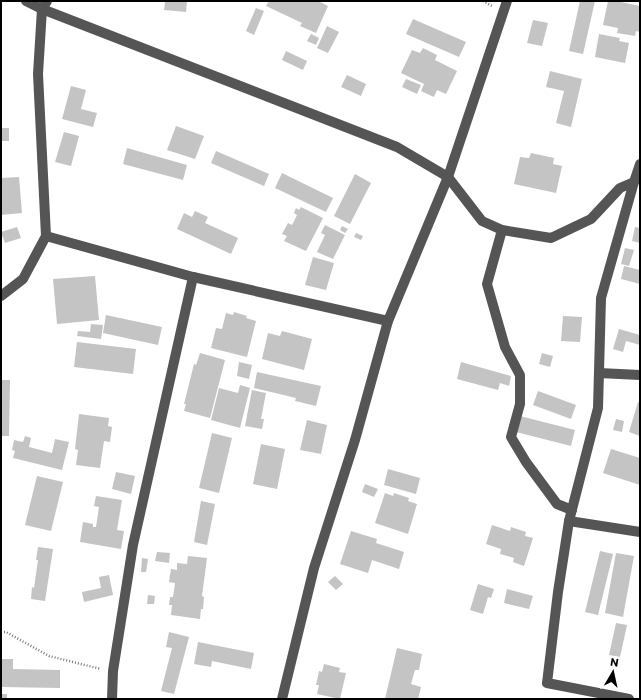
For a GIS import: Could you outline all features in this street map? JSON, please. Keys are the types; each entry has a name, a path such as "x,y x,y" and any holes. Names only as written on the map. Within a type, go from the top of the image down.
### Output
{"street":[{"path":"26,1 45,5 397,147 448,177 482,221 502,230 550,238 591,220 620,188 637,185"},
{"path":"282,699 314,568 355,440 388,321 448,177 507,1"},
{"path":"1,296 23,279 46,236 38,74 45,5"},
{"path":"628,699 547,684 558,592 569,521 598,408 601,298 637,185 640,164"},
{"path":"502,230 487,284 505,347 520,375 520,404 511,437 526,462 556,504 572,510"},
{"path":"46,236 193,277 388,321"},
{"path":"112,699 113,671 133,545 193,277"},
{"path":"599,373 640,375"},
{"path":"569,521 640,532"}],"path":[{"path":"1,632 6,632 49,656 113,671"}],"building":[{"path":"187,1 186,12 164,10 165,2"},
{"path":"269,1 318,1 328,6 316,33 300,26 302,23 266,6"},
{"path":"580,1 595,1 583,54 569,51"},
{"path":"608,1 616,1 640,6 640,32 636,31 635,36 617,33 618,28 603,25"},
{"path":"256,8 264,11 254,35 246,31"},
{"path":"413,19 466,42 459,57 406,34"},
{"path":"533,20 548,23 542,46 527,43"},
{"path":"327,26 339,32 328,53 317,48"},
{"path":"311,34 319,38 316,45 307,41"},
{"path":"599,34 620,38 619,41 629,43 625,63 595,57"},
{"path":"423,48 437,55 435,60 457,71 446,94 437,90 434,97 421,91 424,84 401,73 412,50 420,53"},
{"path":"286,51 307,61 303,70 282,60"},
{"path":"550,71 582,79 571,127 556,123 564,91 546,87"},
{"path":"347,75 366,84 361,96 341,87"},
{"path":"406,79 421,85 417,94 402,87"},
{"path":"71,86 86,90 81,109 97,113 93,127 62,119"},
{"path":"176,126 204,136 195,159 167,150"},
{"path":"1,128 9,128 9,141 1,141"},
{"path":"64,132 79,136 71,166 55,162"},
{"path":"127,148 187,165 183,180 123,164"},
{"path":"216,151 269,174 264,186 211,163"},
{"path":"531,153 554,158 553,164 562,166 556,193 514,184 520,157 529,158"},
{"path":"282,173 333,198 326,212 275,188"},
{"path":"355,174 371,183 350,224 334,216"},
{"path":"19,177 22,213 1,215 1,178"},
{"path":"301,207 323,218 306,251 284,241 287,236 282,234 288,223 292,225 297,215 294,213 296,208 299,210"},
{"path":"195,211 208,217 205,223 238,238 231,254 177,229 184,213 192,217"},
{"path":"325,225 345,235 333,259 317,252 325,235 321,233"},
{"path":"342,226 348,229 345,233 340,230"},
{"path":"17,227 21,238 5,243 1,232"},
{"path":"635,227 640,228 640,243 632,241"},
{"path":"356,233 363,236 361,240 354,237"},
{"path":"625,248 634,250 629,266 621,264"},
{"path":"313,257 334,263 326,290 305,285"},
{"path":"624,266 640,270 640,284 621,279"},
{"path":"95,276 99,320 57,324 53,279"},
{"path":"234,312 247,316 246,318 256,321 247,357 211,348 216,328 222,329 226,313 233,315"},
{"path":"106,315 162,327 158,345 103,333"},
{"path":"563,316 582,317 580,342 561,341"},
{"path":"91,324 103,325 101,339 77,336 78,331 90,332"},
{"path":"619,329 640,335 640,345 626,341 623,352 613,349"},
{"path":"282,331 312,339 304,370 262,359 268,333 280,336"},
{"path":"77,342 136,349 133,374 74,367"},
{"path":"200,353 225,360 210,418 184,411 186,404 184,404 194,364 196,365"},
{"path":"542,353 553,356 550,367 539,364"},
{"path":"239,362 252,365 249,379 237,376"},
{"path":"461,362 511,376 509,386 500,383 498,390 457,379"},
{"path":"257,372 321,386 316,406 295,401 296,398 254,388"},
{"path":"1,380 10,380 9,436 1,436"},
{"path":"240,385 250,388 240,428 211,420 219,388 238,393"},
{"path":"252,390 266,393 261,419 264,419 262,429 245,426"},
{"path":"538,391 576,405 571,419 533,405"},
{"path":"638,402 640,403 640,436 629,432"},
{"path":"79,414 109,418 108,426 112,427 110,442 104,441 100,468 76,465 78,450 75,449"},
{"path":"520,416 575,430 571,446 516,432"},
{"path":"616,419 624,421 622,432 613,430"},
{"path":"307,420 327,425 321,454 300,450"},
{"path":"212,433 232,438 219,493 199,488"},
{"path":"25,436 31,438 29,447 52,453 55,439 69,442 62,470 13,458 15,451 12,450 14,440 23,442"},
{"path":"261,444 285,449 277,489 253,484"},
{"path":"611,449 640,458 640,485 603,473"},
{"path":"388,469 420,478 416,494 384,485"},
{"path":"116,472 135,476 131,494 112,489"},
{"path":"37,476 63,482 51,531 25,525"},
{"path":"365,484 378,489 374,497 362,492"},
{"path":"385,493 393,496 394,493 409,498 408,501 417,504 408,534 375,523"},
{"path":"96,496 122,500 117,530 124,531 121,549 80,542 83,522 93,524 93,527 96,527 99,507 94,506"},
{"path":"201,501 215,504 207,545 194,542"},
{"path":"492,525 510,531 511,527 526,532 525,536 533,538 524,566 513,562 514,558 500,554 501,549 486,544"},
{"path":"351,531 377,539 376,543 404,552 399,569 372,560 368,573 340,564"},
{"path":"38,547 53,549 45,601 31,599 38,560 36,560"},
{"path":"600,551 613,554 598,615 585,612"},
{"path":"157,552 170,553 169,563 155,561"},
{"path":"616,553 634,556 623,617 605,613"},
{"path":"188,556 207,558 202,596 204,597 203,609 201,609 200,619 171,615 172,605 169,605 170,597 173,597 175,583 169,582 171,569 177,570 177,563 187,564"},
{"path":"142,558 148,559 146,572 141,572"},
{"path":"109,575 113,595 84,602 82,592 101,588 99,577"},
{"path":"335,576 343,584 336,590 328,582"},
{"path":"478,584 494,589 491,598 488,597 483,614 470,610"},
{"path":"507,589 533,596 529,609 504,603"},
{"path":"148,595 155,596 154,604 147,604"},
{"path":"616,623 627,625 620,657 609,655"},
{"path":"169,632 189,637 174,694 161,691 172,648 166,647"},
{"path":"198,642 254,653 251,669 212,661 211,667 194,664"},
{"path":"397,648 422,654 419,670 415,670 411,684 421,687 418,699 385,699"},
{"path":"1,659 13,659 13,669 60,670 60,688 1,687"},
{"path":"324,664 340,668 339,672 346,673 340,699 317,694 319,685 316,685 319,671 322,672"},
{"path":"1,694 7,694 7,699 1,699"}]}
